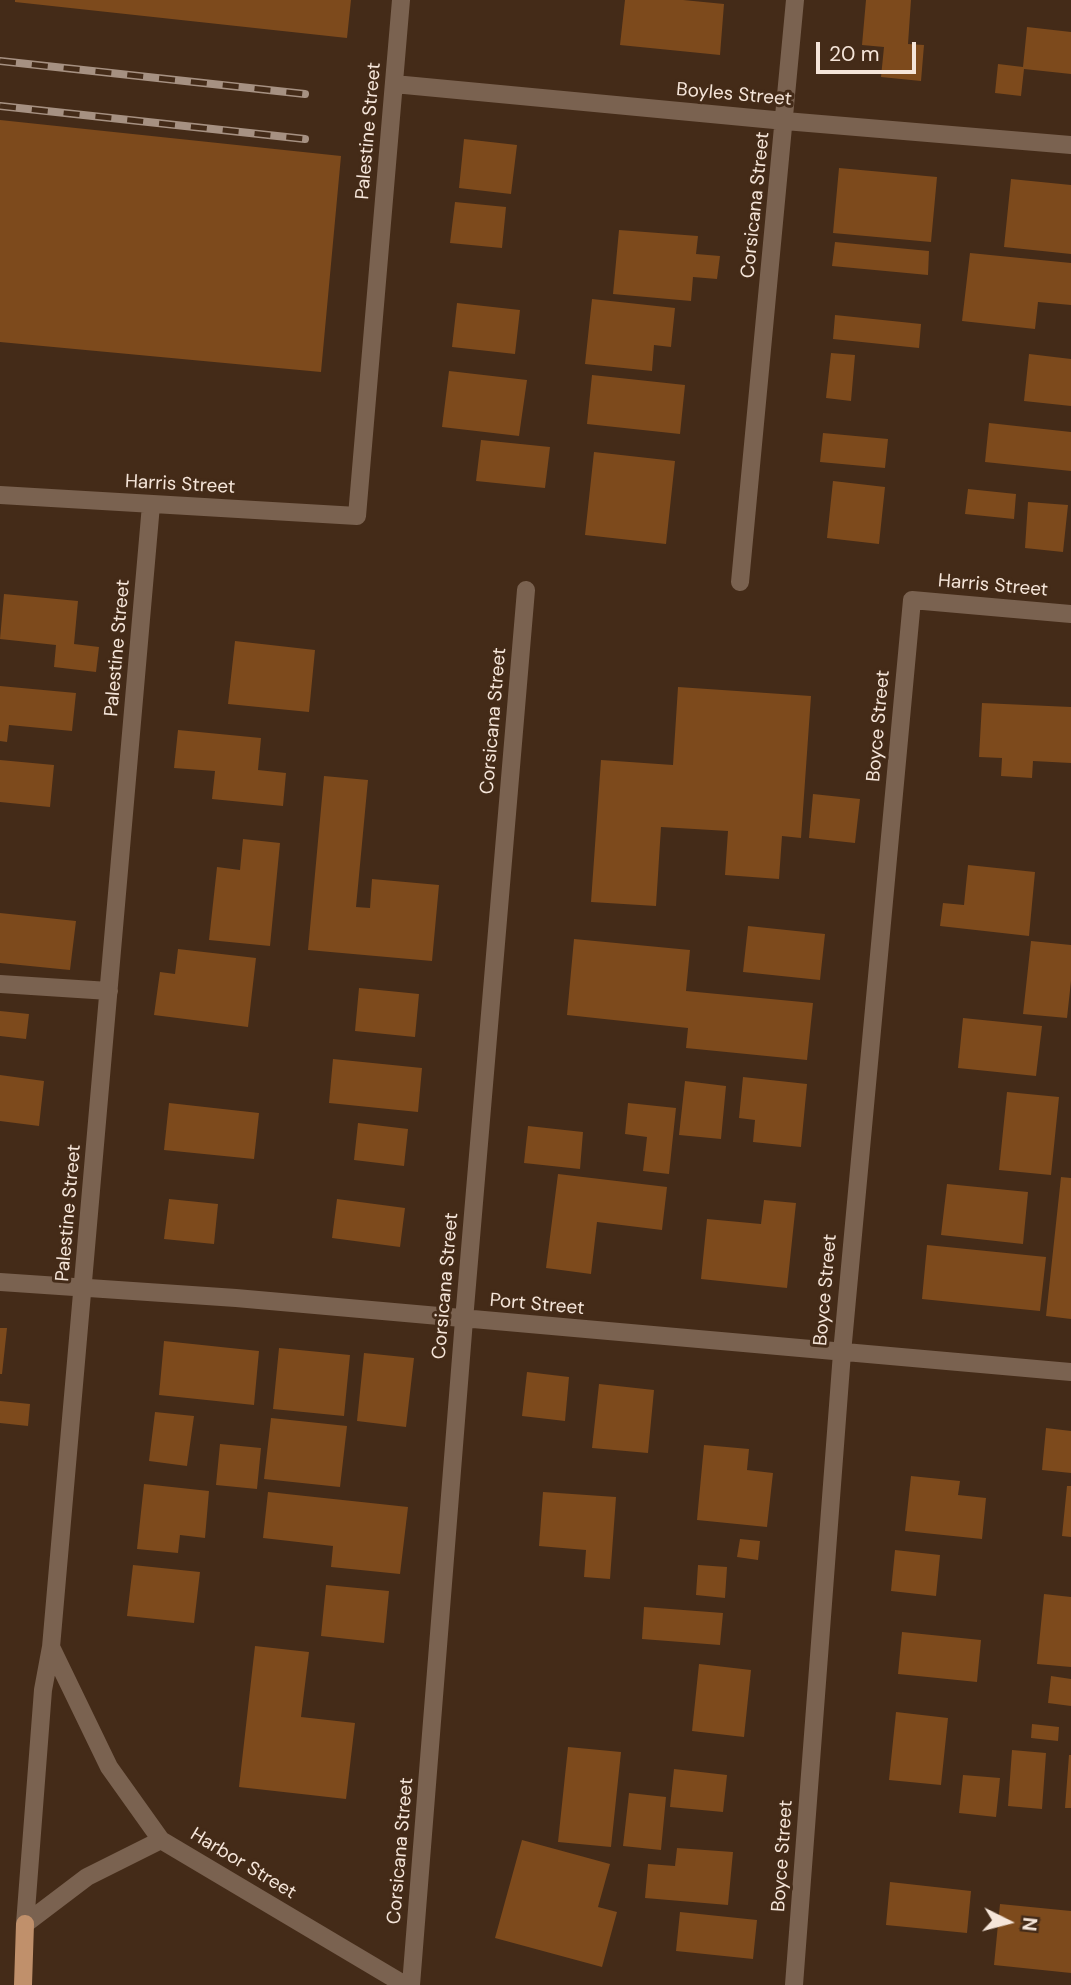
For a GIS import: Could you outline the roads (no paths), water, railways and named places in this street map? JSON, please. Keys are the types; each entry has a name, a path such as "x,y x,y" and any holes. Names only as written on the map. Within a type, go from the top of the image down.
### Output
{"main road":[{"path":"23,1985 25,1924"}],"street":[{"name":"Palestine Street","path":"357,516 401,0"},
{"name":"Corsicana Street","path":"740,582 795,0"},
{"name":"Boyles Street","path":"394,84 1071,145"},
{"name":"Harris Street","path":"0,495 357,516"},
{"name":"Palestine Street","path":"25,1924 43,1689 51,1647 151,505"},
{"name":"Corsicana Street","path":"411,1985 526,590"},
{"name":"Harris Street","path":"912,600 1071,614"},
{"name":"Boyce Street","path":"794,1985 842,1353 912,600"},
{"path":"0,984 109,991"},
{"name":"Port Street","path":"0,1282 236,1298 1071,1372"},
{"path":"51,1647 109,1767 161,1840"},
{"name":"Harbor Street","path":"25,1924 87,1877 161,1840 405,1985"}],"railway":[{"path":"0,61 305,94"},
{"path":"0,106 305,139"}]}
